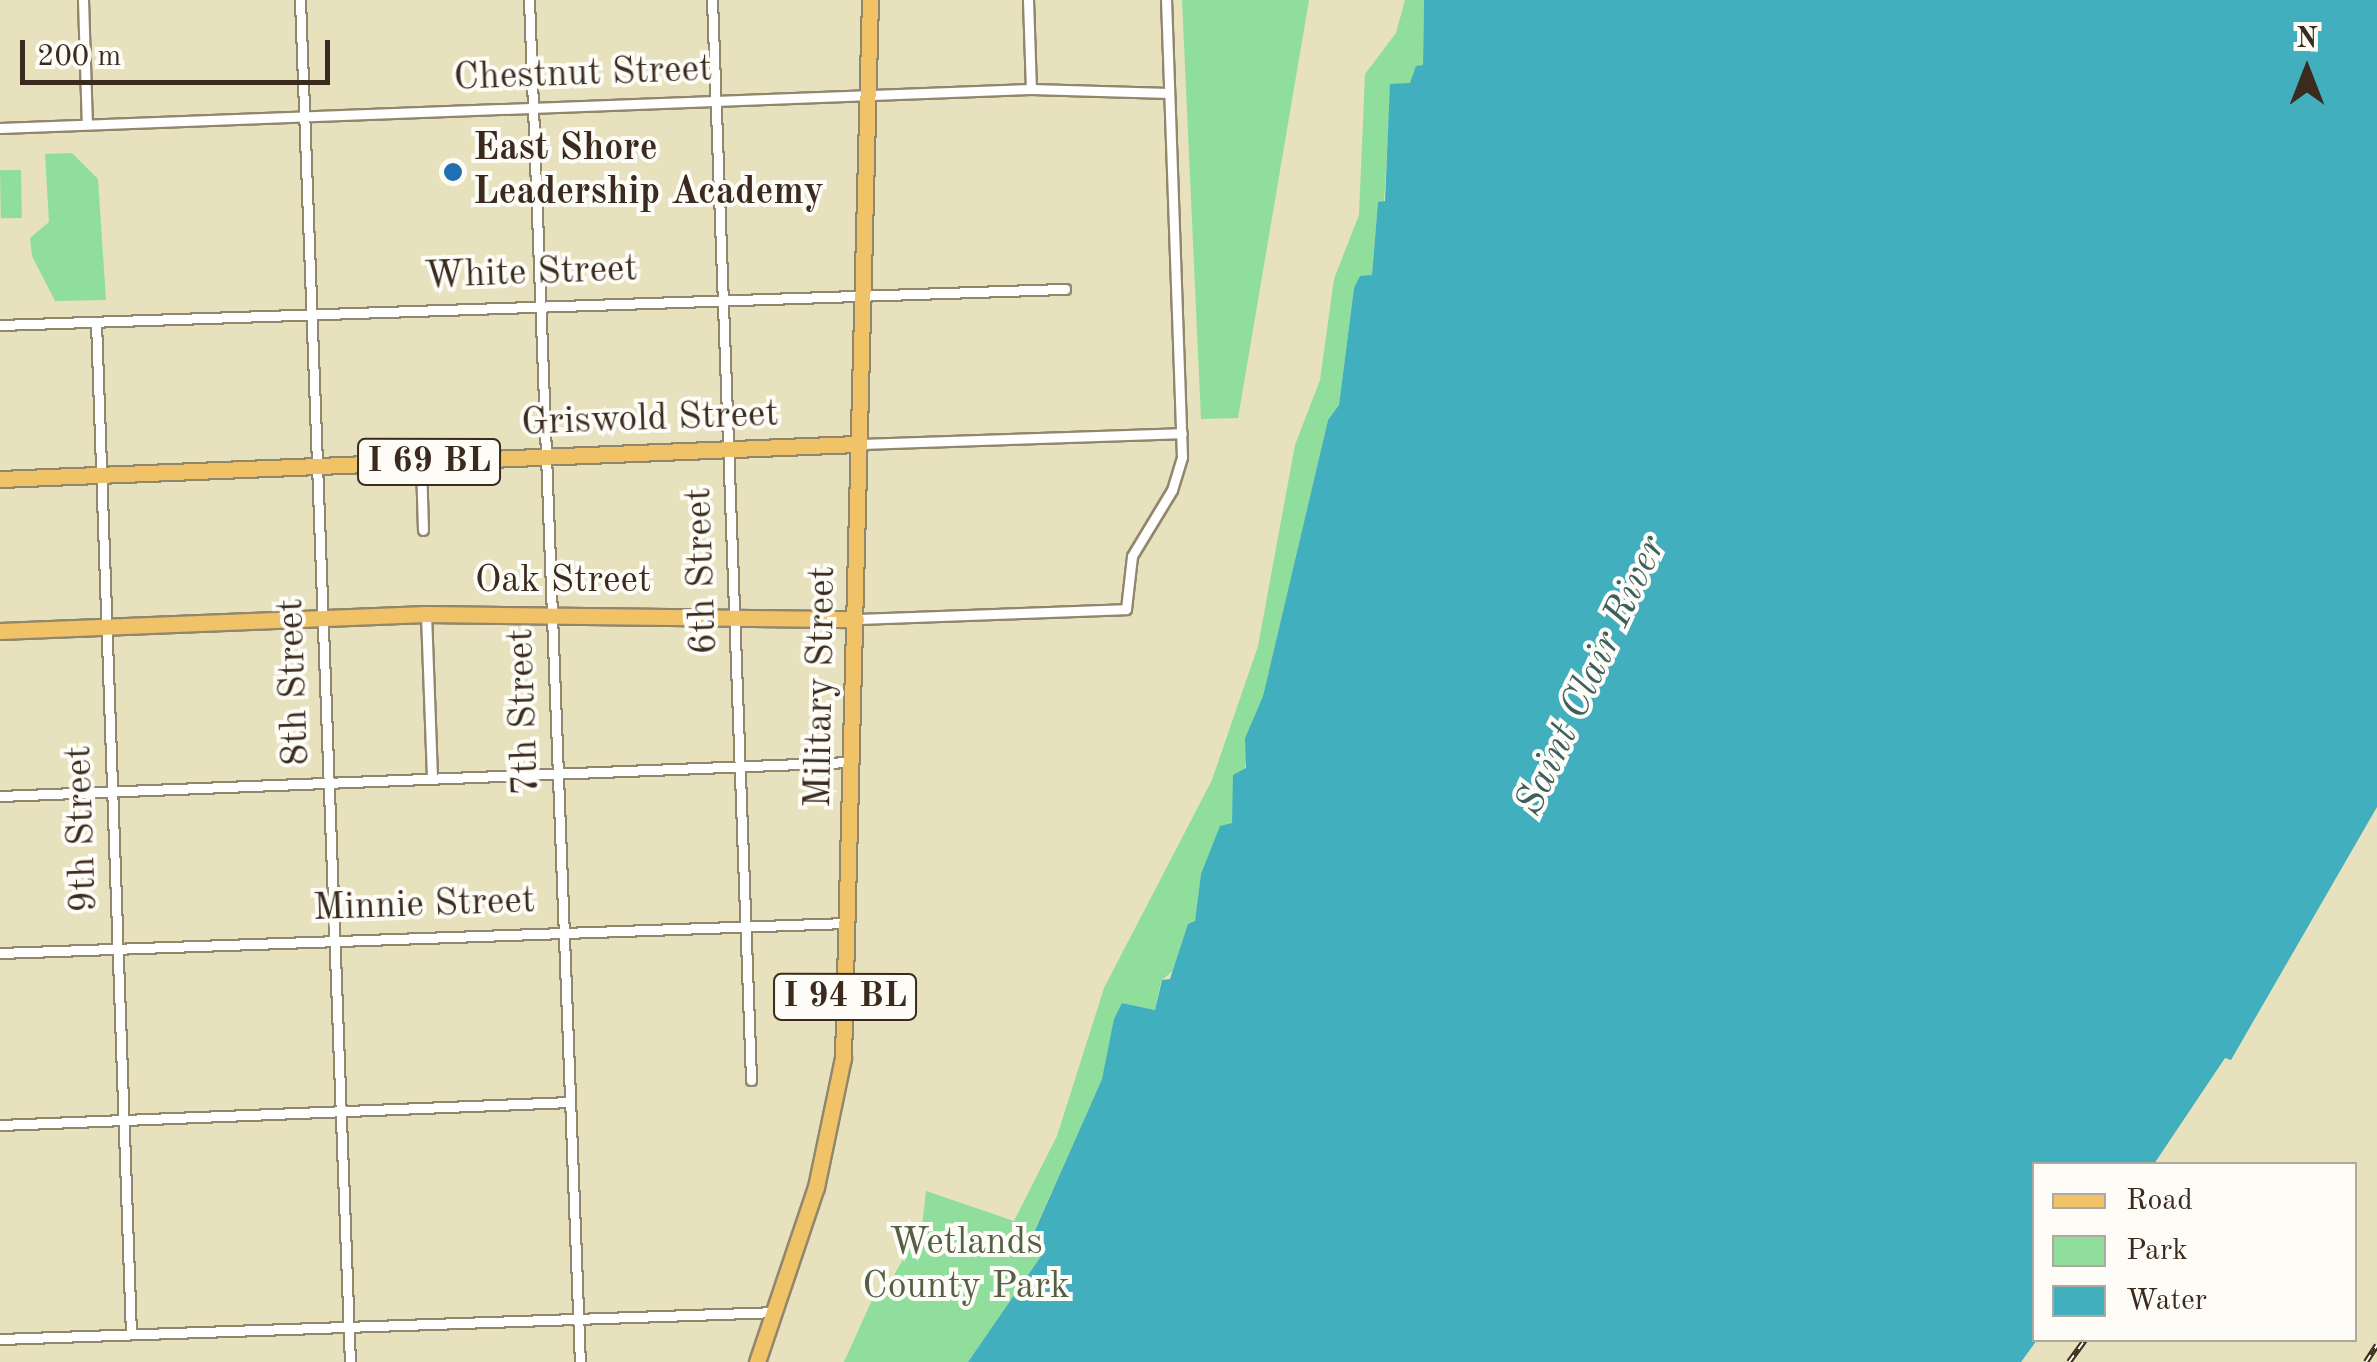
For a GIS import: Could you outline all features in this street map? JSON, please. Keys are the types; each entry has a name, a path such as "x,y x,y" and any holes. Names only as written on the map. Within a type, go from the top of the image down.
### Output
{"main road":[{"name":"Military Street","path":"758,1362 777,1312 838,1096 850,923 870,0"},
{"name":"Griswold Street","path":"0,479 858,444"},
{"name":"Oak Street","path":"0,631 426,614 856,620"}],"street":[{"path":"82,0 87,124"},
{"name":"8th Street","path":"300,0 350,1362"},
{"name":"7th Street","path":"529,0 580,1362"},
{"name":"6th Street","path":"712,0 751,1080"},
{"path":"1028,0 1031,88"},
{"path":"1166,0 1182,434"},
{"name":"Chestnut Street","path":"0,128 1031,88 1169,93"},
{"name":"White Street","path":"0,326 863,292 1065,289"},
{"name":"9th Street","path":"96,322 131,1333"},
{"name":"Griswold Street","path":"858,444 1182,434"},
{"name":"Oak Street","path":"856,620 1126,609 1132,556 1180,473 1182,434"},
{"path":"421,462 423,530"},
{"path":"426,614 432,778"},
{"path":"0,796 853,762"},
{"name":"Minnie Street","path":"0,953 850,923"},
{"path":"0,1125 570,1102"},
{"path":"0,1339 777,1312"}],"green space":[{"path":"1182,0 1309,0 1238,418 1201,419"},
{"name":"Wetlands County Park","path":"1405,0 1424,0 1423,65 1411,84 1391,84 1384,202 1378,203 1372,275 1354,288 1339,406 1328,420 1263,696 1245,738 1249,751 1232,822 1201,874 1196,917 1176,968 1161,981 1155,1010 1122,1003 1102,1079 1032,1236 1047,1248 968,1362 844,1362 872,1300 880,1300 922,1226 926,1191 1014,1221 1057,1136 1104,988 1212,780 1258,646 1295,445 1320,380 1334,279 1359,215 1365,74 1396,33"},
{"path":"72,153 98,179 106,300 55,301 32,256 30,238 49,222 45,154"},
{"path":"0,170 21,170 22,218 1,218"}],"water":[{"name":"Saint Clair River","path":"1424,0 2377,0 2377,807 2231,1060 2225,1058 2155,1162 2032,1162 2032,1342 2036,1342 2021,1362 968,1362 1046,1249 1032,1237 1102,1079 1114,1019 1122,1003 1155,1010 1162,980 1170,979 1188,924 1195,921 1201,874 1220,826 1232,823 1233,775 1246,768 1245,738 1263,696 1328,420 1339,405 1354,288 1360,276 1372,275 1378,202 1385,201 1390,84 1410,83 1416,66 1423,65"}],"railway":[{"path":"2069,1362 2084,1342"},
{"path":"2366,1362 2377,1345"}],"place":[{"name":"East Shore Leadership Academy","path":"453,172"}]}
